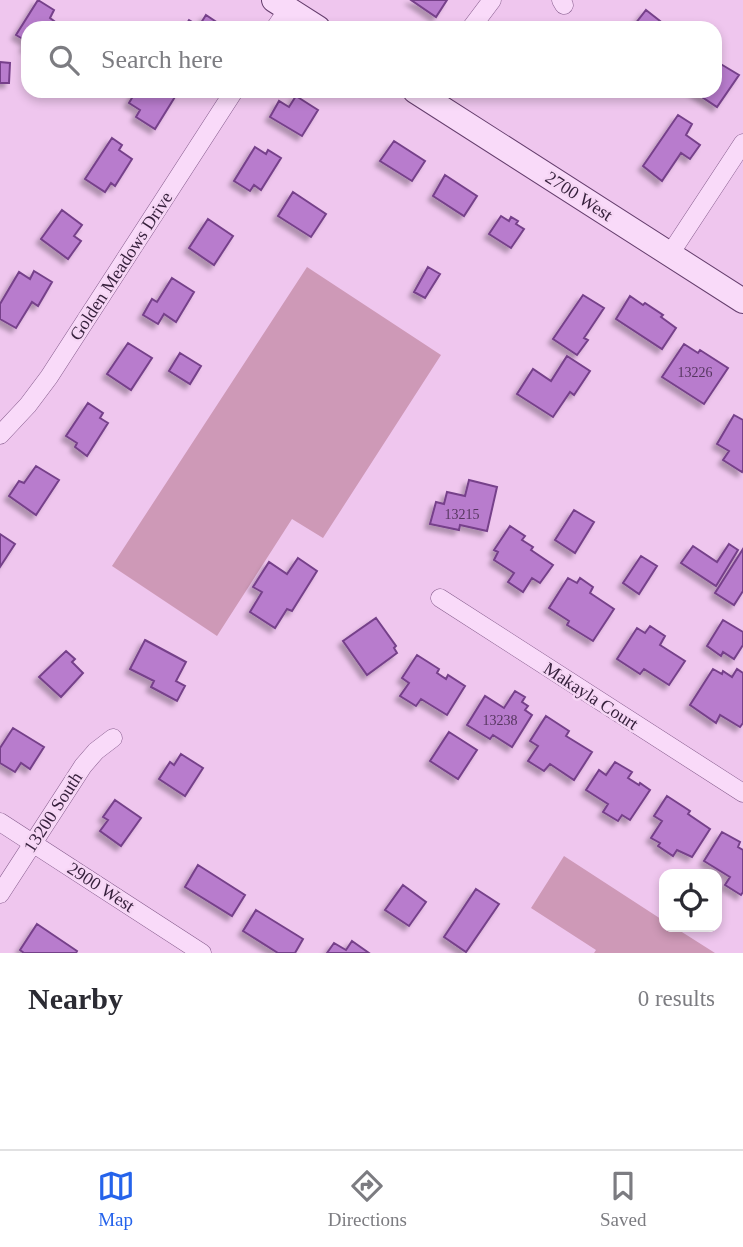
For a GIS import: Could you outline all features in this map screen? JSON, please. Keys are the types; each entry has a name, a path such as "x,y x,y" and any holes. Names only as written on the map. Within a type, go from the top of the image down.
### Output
{"main road":[{"path":"279,12 300,21"},
{"name":"2700 West","path":"432,98 743,302"}],"street":[{"path":"476,21 492,0"},
{"name":"Golden Meadows Drive","path":"0,435 49,377 229,98"},
{"path":"670,254 743,143"},
{"name":"Makayla Court","path":"440,598 743,793"},
{"name":"13200 South","path":"0,894 83,766 113,738"},
{"name":"2900 West","path":"0,822 202,953"}],"shaded area":[{"path":"307,267 441,355 323,538 292,519 217,636 112,566"},
{"path":"564,856 659,918 659,932 682,932 715,953 594,953 596,950 531,908"}],"building":[{"path":"38,0 54,10 50,18 54,21 25,21"},
{"path":"411,0 447,0 436,17"},
{"path":"646,10 660,21 637,21"},
{"path":"206,15 215,21 202,21"},
{"path":"0,62 10,63 9,83 0,83"},
{"path":"722,65 739,75 717,107 704,98 722,98"},
{"path":"132,98 174,98 155,129 136,117 140,110 129,103"},
{"path":"295,98 299,98 318,110 302,136 270,117 279,101 289,107"},
{"path":"678,115 692,124 686,135 700,145 690,159 681,153 662,181 643,166"},
{"path":"112,138 122,145 119,150 132,159 115,186 111,183 105,192 85,179"},
{"path":"394,141 425,161 412,181 380,161"},
{"path":"255,147 266,154 268,150 281,158 261,190 254,185 250,191 234,181"},
{"path":"445,175 477,196 464,216 433,196"},
{"path":"293,192 326,214 311,237 278,216"},
{"path":"62,210 82,225 74,236 81,241 68,259 41,239"},
{"path":"501,216 509,221 511,217 524,229 511,248 489,234"},
{"path":"208,219 233,236 214,265 189,248"},
{"path":"428,267 440,274 425,298 414,292"},
{"path":"34,271 52,282 38,306 32,302 16,328 0,319 0,304 19,272 30,279"},
{"path":"172,278 194,292 176,322 164,314 158,324 143,315 152,299 157,302"},
{"path":"583,295 604,308 584,338 588,340 577,355 553,339"},
{"path":"630,296 663,315 661,317 676,328 662,349 616,319"},
{"path":"128,343 152,358 131,390 107,374"},
{"path":"684,344 698,353 700,350 728,368 704,404 662,377"},
{"path":"180,353 201,366 190,384 169,371"},
{"path":"567,356 590,371 574,395 570,392 553,417 517,394 533,369 551,381"},
{"path":"88,403 103,413 100,418 108,423 87,456 75,447 77,443 66,436"},
{"path":"734,415 743,420 742,472 723,460 729,451 717,444"},
{"path":"36,466 59,480 36,515 9,496 19,481 24,483"},
{"path":"469,480 497,487 487,531 460,525 459,530 430,524 436,502 444,504 447,492 465,496"},
{"path":"574,510 594,522 575,553 555,540"},
{"path":"510,526 525,536 522,540 533,547 531,550 553,565 540,583 532,578 523,592 508,582 514,573 494,560 498,552 494,550"},
{"path":"0,534 15,544 0,567"},
{"path":"729,544 738,550 716,586 681,563 693,546 717,562"},
{"path":"743,549 743,591 734,605 715,593"},
{"path":"641,556 657,566 639,594 623,583"},
{"path":"298,558 317,571 292,611 287,609 275,628 250,612 262,592 253,587 269,562 287,574"},
{"path":"568,578 577,583 580,578 593,587 590,593 614,609 593,641 567,625 569,621 549,608"},
{"path":"376,618 396,646 394,648 397,653 367,675 343,641"},
{"path":"723,620 743,632 743,645 734,659 723,652 721,656 707,646"},
{"path":"650,626 665,636 660,645 685,661 669,685 644,669 640,674 617,659 637,628 645,633"},
{"path":"145,640 186,662 176,681 185,686 177,701 151,687 154,681 130,669"},
{"path":"66,651 75,659 72,662 83,673 61,697 39,677"},
{"path":"417,655 439,669 437,673 446,679 448,675 465,686 447,715 421,699 416,706 400,696 409,683 402,678"},
{"path":"713,669 732,677 737,669 743,673 743,723 740,727 720,715 716,723 690,705"},
{"path":"515,691 525,697 522,702 528,706 525,710 532,715 512,747 493,735 490,739 467,725 485,696 504,708"},
{"path":"546,716 569,731 566,736 592,752 574,780 550,764 544,771 528,761 538,746 530,741"},
{"path":"13,728 44,747 30,769 21,763 15,772 0,763 0,748"},
{"path":"449,732 477,750 458,779 430,761"},
{"path":"181,754 203,768 185,796 159,779 170,762 174,765"},
{"path":"615,762 632,772 628,778 650,790 630,820 622,815 618,821 603,812 608,804 586,790 599,770 606,775"},
{"path":"667,796 690,811 688,814 710,829 692,857 677,850 673,856 651,838 662,821 654,816"},
{"path":"115,800 141,818 121,846 100,831 108,820 103,817"},
{"path":"722,832 740,842 738,847 743,850 741,895 725,885 730,877 722,872 722,869 704,861"},
{"path":"198,865 245,895 232,916 185,887"},
{"path":"403,885 426,902 409,926 385,910"},
{"path":"476,889 499,904 466,952 444,937"},
{"path":"256,910 303,939 295,953 278,953 243,931"},
{"path":"37,924 77,951 76,953 24,953 20,950"},
{"path":"352,941 369,953 327,953 334,943 346,950"}]}
